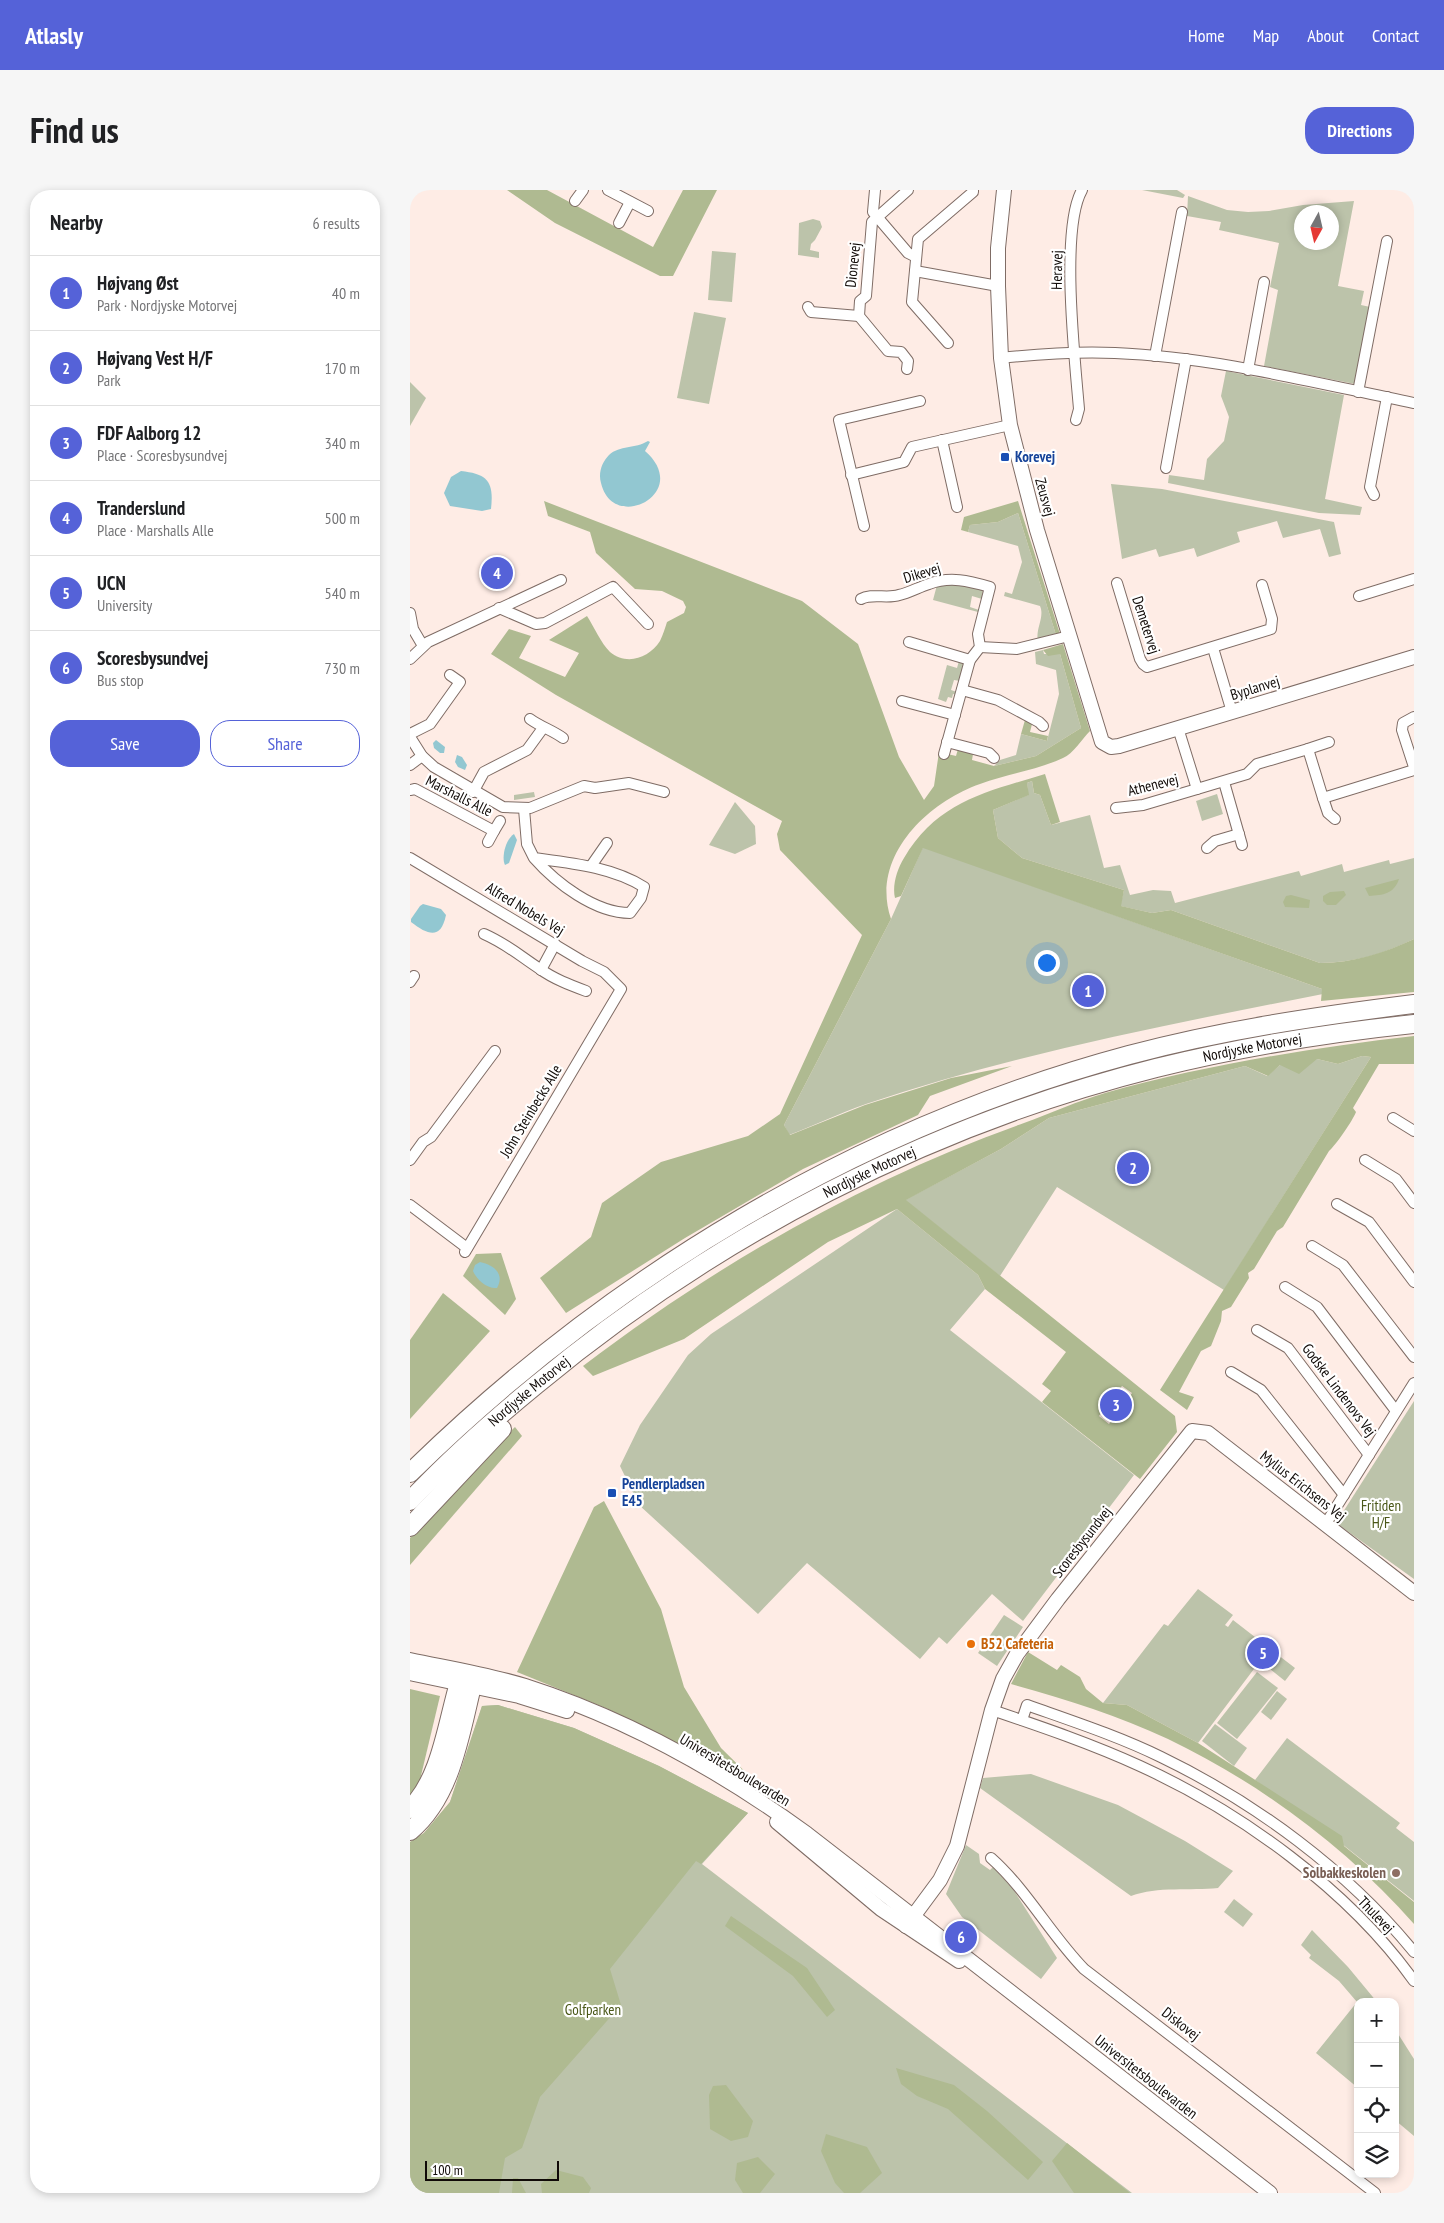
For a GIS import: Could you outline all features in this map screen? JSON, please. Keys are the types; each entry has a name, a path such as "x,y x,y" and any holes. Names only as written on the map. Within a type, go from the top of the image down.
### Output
{"highway":[{"name":"Nordjyske Motorvej","path":"410,1473 490,1398 552,1346 629,1289 714,1234 816,1177 937,1121 1068,1073 1181,1042 1321,1016 1414,1004"},
{"name":"Nordjyske Motorvej","path":"410,1501 496,1418 626,1314 705,1262 793,1211 851,1181 946,1138 1083,1089 1153,1069 1230,1051 1320,1035 1414,1024"},
{"path":"410,1527 529,1401 577,1361 652,1306 793,1211"},
{"path":"410,1462 490,1398"},
{"path":"410,1809 425,1791 434,1772 466,1684"},
{"path":"410,1831 420,1822 442,1790 466,1684"}],"street":[{"path":"576,201 582,190"},
{"path":"608,190 648,211"},
{"name":"Dionevej","path":"875,190 873,212 878,217"},
{"name":"Dionevej","path":"858,316 860,302 866,296 872,222 908,190"},
{"path":"948,343 912,302 918,239 973,190"},
{"name":"Zeusvej","path":"1004,190 998,248 998,286 1001,358 1010,425 1030,509 1098,736 1105,744"},
{"name":"Heravej","path":"1076,420 1079,409 1075,353 1072,252 1076,201 1082,190"},
{"path":"619,223 630,202"},
{"path":"1155,356 1182,212"},
{"path":"878,217 908,253 916,257"},
{"path":"1358,392 1387,241"},
{"path":"916,271 998,286"},
{"path":"1248,370 1264,282"},
{"path":"808,306 811,312 858,316 888,351 901,352 908,361 907,369"},
{"path":"1001,358 1075,353 1186,359 1414,403"},
{"path":"1166,468 1186,359"},
{"path":"1374,495 1370,487 1387,397"},
{"path":"864,526 839,420 920,401"},
{"path":"851,475 904,462 912,447 1010,425"},
{"path":"942,440 957,507"},
{"name":"Dikevej","path":"862,599 866,596 886,598 900,595 946,579 967,580 990,587 978,634 980,647"},
{"path":"1359,596 1414,579"},
{"path":"410,659 423,646 499,608 562,580"},
{"name":"Demetervej","path":"1117,583 1143,664 1154,666 1272,629 1272,618 1262,585"},
{"path":"499,608 536,624 545,623 613,588 648,624"},
{"path":"410,613 413,629 423,646"},
{"path":"944,754 970,660 980,647 1017,649 1068,636"},
{"path":"909,642 970,660"},
{"path":"1213,648 1232,712"},
{"name":"Byplanvej","path":"1105,744 1115,747 1414,657"},
{"name":"Marshalls Alle","path":"450,676 460,682 430,724 410,735 422,756 434,767 473,792 503,807 524,809 540,805 584,786 595,788 629,783 664,792"},
{"path":"962,690 1008,704 1043,726"},
{"path":"902,701 955,715"},
{"path":"1323,798 1414,769 1402,730 1403,723 1414,717"},
{"path":"530,719 563,738"},
{"name":"Marshalls Alle","path":"473,792 484,772 527,750 543,728"},
{"name":"Athenevej","path":"1178,728 1197,789"},
{"path":"947,742 989,753 994,758"},
{"name":"Athenevej","path":"1116,808 1143,805 1224,782 1247,774 1257,764 1329,742"},
{"path":"1308,749 1328,813 1335,819"},
{"name":"Marshalls Alle","path":"410,764 422,756"},
{"path":"1224,782 1242,845"},
{"name":"Marshalls Alle","path":"410,790 415,789 494,831"},
{"path":"524,809 527,844 534,858 548,874 573,890 582,900 630,913 641,898 644,887 634,881 591,866 534,858"},
{"name":"Marshalls Alle","path":"488,842 500,821"},
{"path":"1207,848 1216,841 1239,834"},
{"path":"591,866 607,843"},
{"name":"Alfred Nobels Vej","path":"410,858 604,972 621,989"},
{"path":"484,934 507,944 541,970 562,982 586,991"},
{"path":"541,970 555,944"},
{"name":"John Steinbecks Alle","path":"410,1205 466,1250 621,989"},
{"path":"410,1160 423,1142 432,1137 495,1051"},
{"path":"1394,1118 1414,1131"},
{"path":"1365,1160 1396,1179 1414,1203"},
{"path":"1337,1204 1369,1222 1414,1282"},
{"path":"1312,1246 1343,1265 1414,1358"},
{"path":"1285,1287 1317,1307 1396,1411"},
{"name":"Godske Lindenovs Vej","path":"1257,1330 1288,1348 1369,1455"},
{"path":"1231,1372 1261,1390 1344,1495"},
{"name":"Godske Lindenovs Vej","path":"1325,1525 1414,1383"},
{"name":"Mylius Erichsens Vej","path":"1192,1431 1208,1433 1414,1594"},
{"name":"Scoresbysundvej","path":"910,1921 940,1880 957,1846 992,1710 1003,1679 1017,1654 1063,1592 1192,1431"},
{"name":"Universitetsboulevarden","path":"410,1660 523,1686 582,1707 622,1725 733,1785 786,1818 949,1955 1002,1986 1270,2193"},
{"name":"Universitetsboulevarden","path":"410,1673 519,1696 570,1712 679,1761 764,1810 812,1853 910,1921"},
{"name":"Thulevej","path":"1022,1720 1027,1705 1105,1732 1192,1773 1274,1824 1349,1884 1414,1952"},
{"name":"Thulevej","path":"992,1710 1098,1748 1184,1788 1264,1838 1337,1897 1372,1931 1414,1981"},
{"path":"1098,1748 1105,1732"},
{"path":"1184,1788 1192,1773"},
{"path":"1264,1838 1274,1824"},
{"name":"Diskovej","path":"991,1858 1025,1894 1060,1944 1084,1969 1375,2193"},
{"path":"924,1903 928,1918 1002,1986"}],"green space":[{"path":"507,190 547,190 653,247 683,190 717,190 673,276 660,276 555,223"},
{"path":"1142,190 1177,190 1185,195 1183,198"},
{"path":"1188,196 1227,210 1269,211 1294,207 1294,250 1339,250 1339,205 1303,205 1354,201 1338,286 1364,291 1361,305 1370,307 1355,384 1264,366 1278,290 1270,287 1279,243 1219,230 1221,222 1187,216"},
{"path":"813,219 820,221 822,227 811,244 810,250 819,252 819,258 798,255 799,223"},
{"path":"712,251 736,253 732,302 708,300"},
{"path":"694,312 726,318 709,404 677,398"},
{"path":"1226,371 1344,395 1325,499 1362,507 1360,515 1319,513 1168,483 1169,475 1204,480 1207,459 1224,441 1229,417 1221,396"},
{"path":"410,382 426,398 410,426"},
{"path":"1111,484 1162,489 1334,522 1341,554 1329,557 1320,529 1283,538 1277,521 1237,532 1240,542 1197,557 1194,548 1159,557 1156,549 1122,559"},
{"path":"544,501 802,601 858,644 899,757 924,800 934,786 939,752 956,756 958,749 973,754 972,760 994,766 1036,756 1081,728 1060,654 1048,656 1043,650 1063,644 1090,731 1074,750 1063,758 1043,766 980,784 960,793 940,805 907,836 896,854 888,875 887,896 891,919 784,1125 790,1135 865,1105 951,1078 1012,1066 930,1096 918,1115 803,1169 685,1238 566,1313 540,1278 591,1237 602,1203 661,1162 748,1136 780,1114 862,935 780,850 777,834 782,821 556,695 491,654 509,629 531,636 519,658 565,677 579,653 549,640 587,616 610,652 623,659 630,659 644,656 650,652 660,641 667,622 684,613 686,607 683,601 662,591 635,589 596,553 590,532 548,516"},
{"path":"1018,501 1060,634 1056,635 1018,513 998,522 970,525 968,532 961,530 964,517"},
{"path":"1018,513 1056,635 1038,641 1040,606 1004,596 1005,592 1012,594 1022,562 1018,546 968,532 970,525 998,522"},
{"path":"949,583 983,590 982,599 972,596 970,607 979,610 978,612 933,600 937,585"},
{"path":"1043,650 1044,654 1060,654 1081,728 1036,756 994,766 1000,760 1016,755 1021,734 1047,741 1059,694 1056,670 1036,664 1035,652"},
{"path":"959,661 964,664 960,681 954,680 951,690 957,692 956,695 953,694 952,698 948,697 946,702 938,699 947,665 957,668"},
{"path":"1025,720 1032,724 1030,732 1048,736 1047,741 1021,734"},
{"path":"1045,774 1060,822 1051,825 1040,795 1034,793 1032,781 1027,783 1029,795 993,810 998,838 1022,858 1124,890 1121,906 1152,913 1171,910 1320,963 1332,963 1368,956 1414,939 1414,992 1321,1001 1322,989 923,848 901,896 895,898 895,883 901,862 917,839 932,823 965,801 983,793"},
{"path":"1032,781 1034,793 1040,795 1051,825 1090,815 1104,868 1120,865 1130,895 1153,890 1171,891 1175,903 1299,871 1301,876 1342,864 1344,872 1389,860 1390,864 1414,858 1414,939 1368,957 1320,963 1171,910 1152,913 1120,906 1124,890 1022,858 998,838 993,810 1028,795 1027,783"},
{"path":"534,792 535,797 514,800 514,795"},
{"path":"1217,794 1223,814 1202,821 1196,801"},
{"path":"735,802 755,826 756,844 735,854 709,845"},
{"path":"923,847 1322,989 1323,994 1150,1029 979,1070 866,1104 789,1135 784,1125 891,919"},
{"path":"1399,879 1394,888 1387,893 1369,896 1365,888"},
{"path":"1344,891 1346,895 1336,905 1327,905 1323,901 1323,896 1330,892"},
{"path":"1291,895 1310,900 1309,908 1285,907 1283,902 1286,896"},
{"path":"1414,1036 1414,1064 1379,1064 1353,1108 1356,1112 1348,1126 1329,1151 1283,1227 1277,1231 1254,1269 1248,1273 1249,1278 1231,1307 1222,1311 1221,1321 1211,1346 1201,1351 1179,1392 1194,1397 1187,1410 1160,1390 1371,1057 1362,1056 1338,1064 1317,1059 1299,1074 1280,1065 1268,1076 1245,1066 1049,1118 1001,1149 906,1200 1175,1416 1177,1432 1140,1479 1042,1402 1051,1391 1042,1384 1066,1352 985,1289 978,1275 897,1209 828,1242 684,1339 593,1376 583,1366 634,1328 687,1293 794,1227 906,1171 964,1146 1085,1100 1143,1083 1258,1059","holes":["1122,1386 1132,1393 1109,1424 1099,1416"]},
{"path":"1362,1056 1371,1057 1224,1290 1057,1187 1000,1276 905,1200 1001,1149 1049,1118 1245,1066 1267,1076 1280,1065 1317,1059 1338,1064"},
{"path":"897,1209 978,1275 985,1289 950,1330 1134,1475 1023,1621 992,1594 947,1644 939,1637 920,1659 807,1563 758,1614 639,1505 620,1466 640,1425 688,1355 711,1334"},
{"path":"501,1253 516,1299 505,1315 463,1276 476,1254"},
{"path":"443,1293 490,1331 410,1419 410,1340"},
{"name":"Fritiden H/F","path":"1414,1401 1414,1579 1336,1523"},
{"path":"515,1427 522,1436 410,1565 410,1538 491,1450"},
{"path":"604,1501 661,1609 684,1687 721,1748 779,1805 695,1754 608,1709 517,1672 594,1507"},
{"path":"1198,1589 1233,1615 1225,1625 1228,1627 1233,1620 1295,1668 1285,1681 1260,1661 1198,1743 1127,1705 1103,1703 1164,1624 1168,1626"},
{"path":"1004,1615 1023,1627 997,1666 978,1653"},
{"path":"1028,1652 1057,1670 1061,1665 1080,1677 1086,1689 1103,1703 1127,1705 1198,1743 1342,1836 1344,1846 1414,1902 1414,1924 1360,1869 1331,1844 1269,1797 1236,1776 1202,1756 1130,1722 1011,1684"},
{"path":"1257,1672 1278,1688 1237,1739 1217,1723"},
{"path":"410,1689 440,1696 419,1784 410,1796"},
{"path":"1277,1691 1287,1699 1271,1720 1261,1712"},
{"name":"Golfparken","path":"498,1705 574,1728 659,1766 748,1813 702,1864 1132,2193 410,2193 410,1842 424,1833 450,1802 482,1706"},
{"path":"498,1705 574,1728 659,1766 748,1813 701,1864 696,1861 610,1969 621,2005 540,2097 522,2148 505,2158 499,2193 410,2193 410,1842 424,1833 450,1802 482,1706"},
{"path":"1215,1724 1247,1748 1234,1766 1202,1741"},
{"path":"1287,1738 1400,1823 1396,1828 1414,1842 1414,1901 1342,1844 1255,1780"},
{"path":"1031,1774 1118,1805 1185,1841 1233,1871 1218,1888 1152,1891 1131,1896 980,1788 983,1778"},
{"path":"966,1845 979,1854 980,1863 990,1870 993,1867 1013,1889 1057,1958 1041,1979 962,1917 946,1894"},
{"path":"1234,1899 1253,1914 1243,1927 1224,1912"},
{"path":"731,1916 807,1968 835,2010 827,2017 793,1976 725,1926"},
{"path":"1312,1930 1348,1967 1374,1998 1354,1998 1339,1981 1309,1958 1311,1955 1301,1945"},
{"path":"1354,2006 1354,2085 1316,2053"},
{"path":"1399,2035 1414,2059 1414,2136 1399,2123"},
{"path":"896,2068 954,2085 987,2111 1043,2162 1028,2180 948,2109 917,2096 901,2084"},
{"path":"726,2085 753,2121 748,2137 731,2141 710,2129 709,2095 713,2086"},
{"path":"826,2134 867,2147 882,2173 860,2193 844,2193 835,2183 821,2151"},
{"path":"1067,2143 1130,2193 1074,2193 1052,2161"},
{"path":"758,2157 775,2174 760,2193 743,2193 735,2180 737,2163"},
{"path":"556,2170 583,2177 591,2188 589,2193 542,2193 541,2184"},
{"path":"513,2178 518,2178 526,2193 512,2193"}],"water":[{"path":"650,442 645,451 657,467 660,481 655,493 646,502 633,506 620,505 608,498 601,483 600,472 603,464 613,452"},
{"path":"461,471 478,474 487,481 491,492 491,509 482,511 450,506 444,493 451,477"},
{"path":"436,740 445,747 444,753 440,753 434,748 433,743"},
{"path":"457,755 462,757 467,765 465,770 458,767 455,762"},
{"path":"514,834 517,840 509,863 505,865 505,848"},
{"path":"423,904 441,909 446,915 441,928 433,933 423,930 411,922 411,919"},
{"path":"480,1262 490,1265 499,1274 500,1278 497,1288 493,1288 480,1281 473,1271 475,1265"}],"place":[{"name":"Korevej","path":"1005,457"},
{"name":"Tranderslund","path":"497,573"},
{"name":"Højvang Øst","path":"1088,991"},
{"name":"Højvang Vest H/F","path":"1133,1168"},
{"name":"FDF Aalborg 12","path":"1116,1405"},
{"name":"Pendlerpladsen E45","path":"612,1493"},
{"name":"B52 Cafeteria","path":"971,1644"},
{"name":"UCN","path":"1263,1653"},
{"name":"Solbakkeskolen","path":"1396,1873"},
{"name":"Scoresbysundvej","path":"961,1937"}]}
